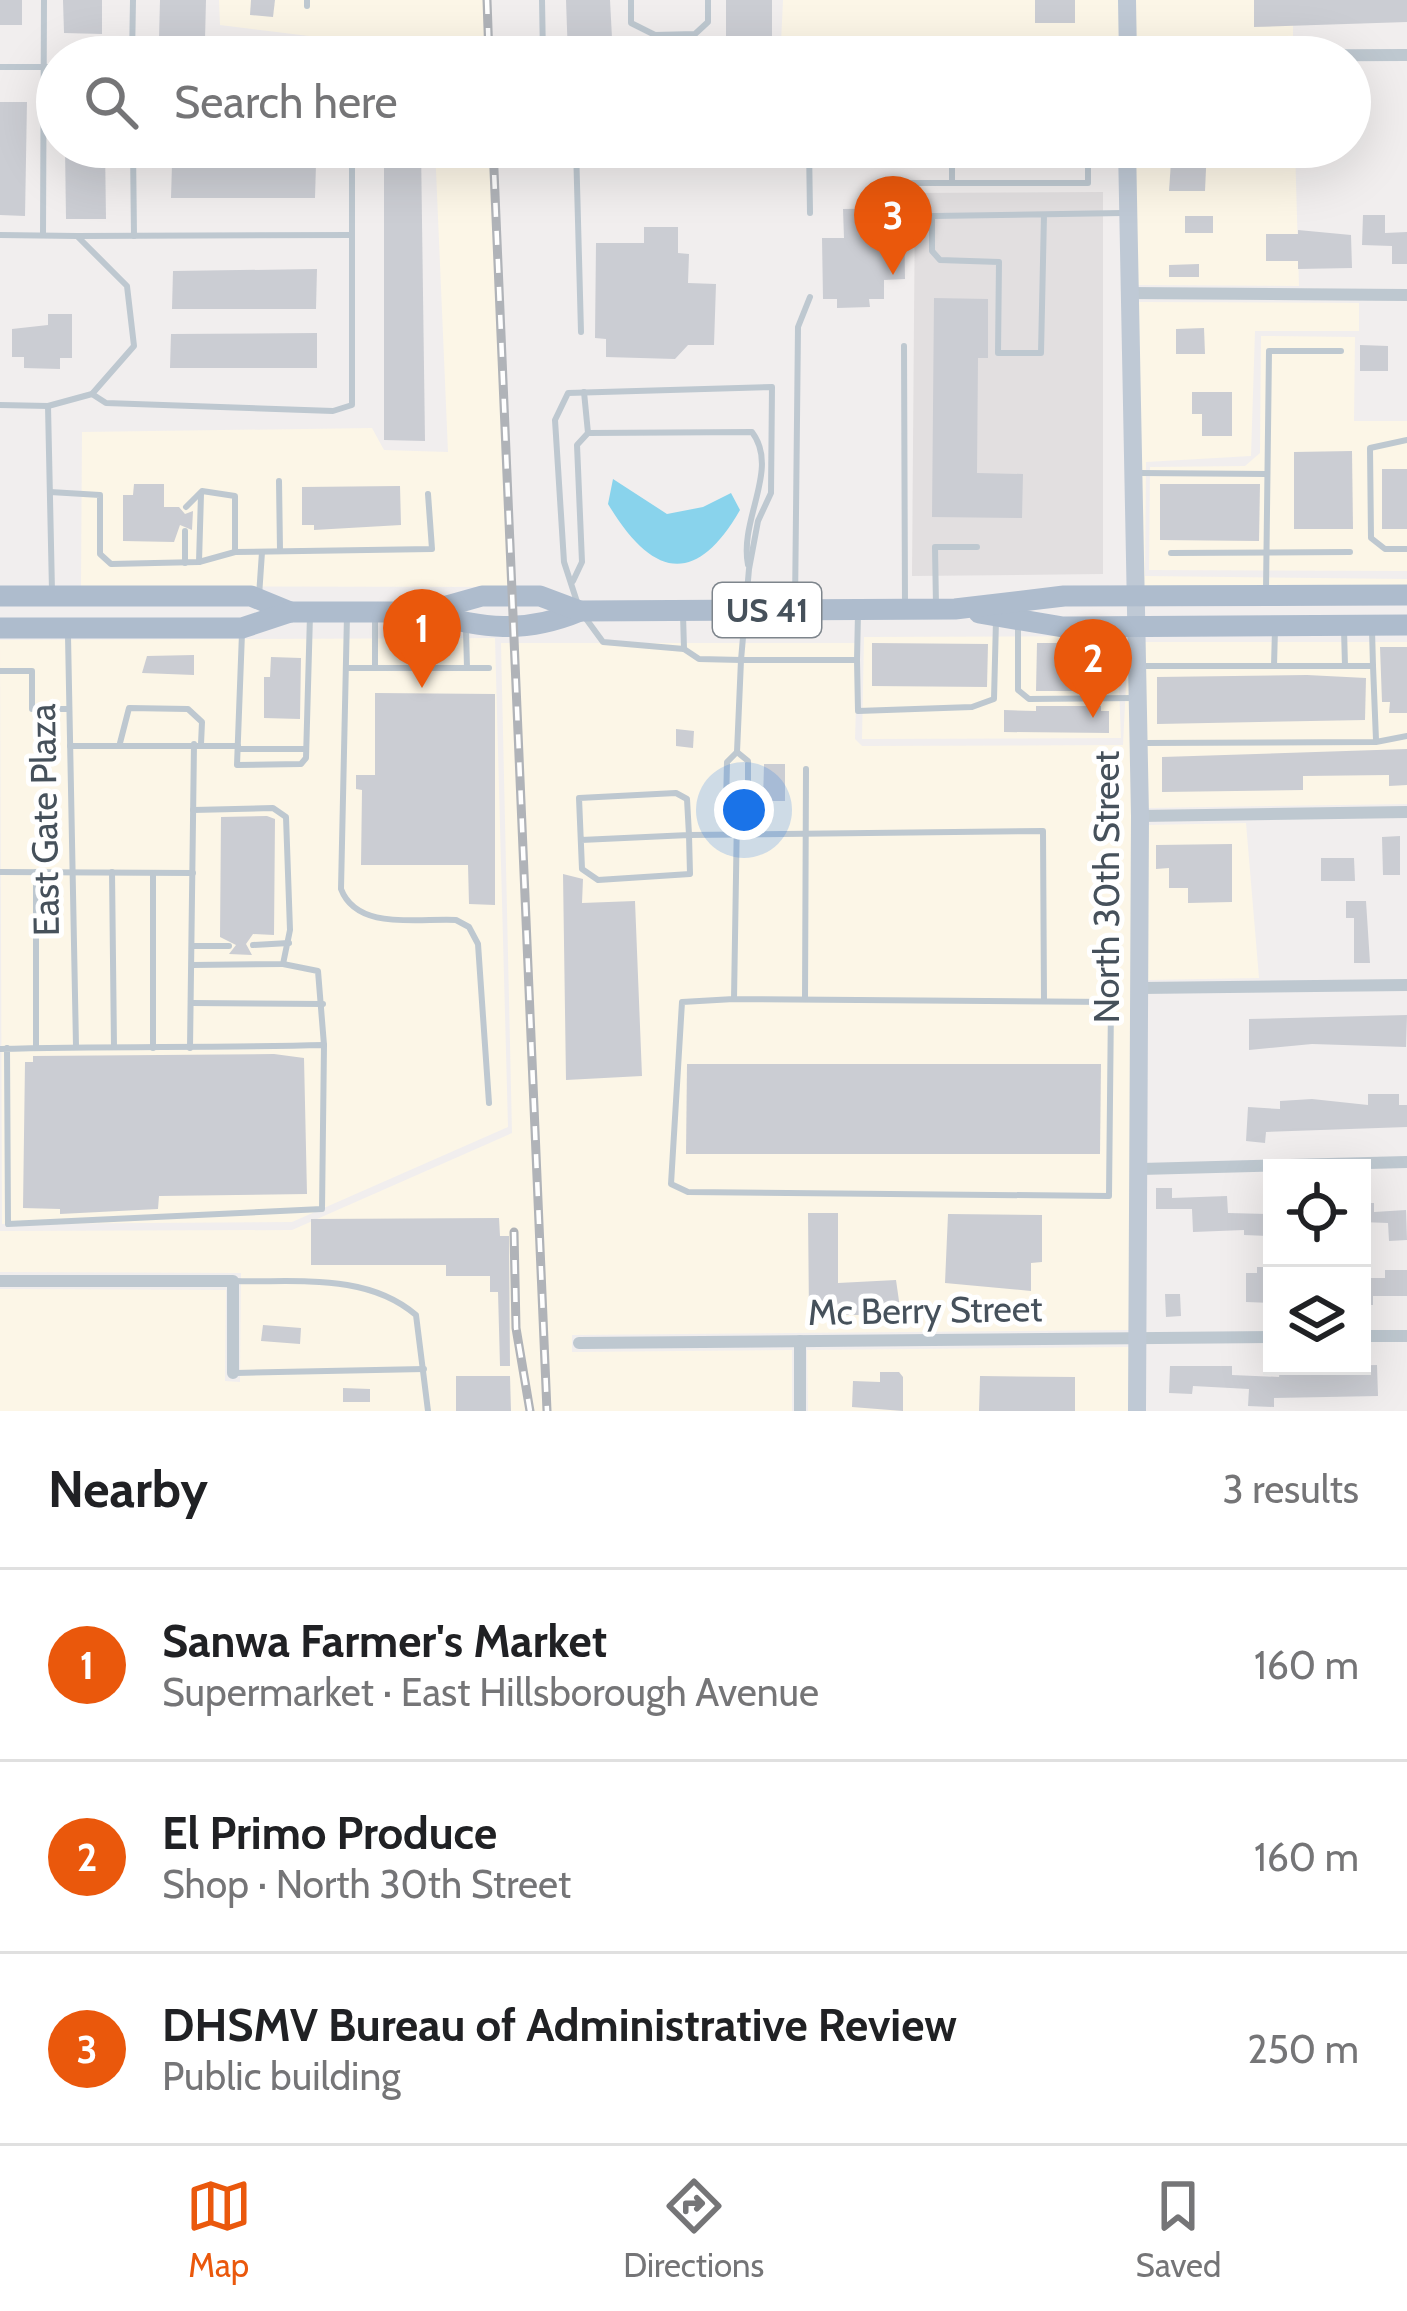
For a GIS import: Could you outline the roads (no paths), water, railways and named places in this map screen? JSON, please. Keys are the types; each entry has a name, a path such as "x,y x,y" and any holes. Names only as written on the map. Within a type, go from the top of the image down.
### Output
{"main road":[{"name":"US 41","path":"0,628 242,628 300,612 423,612 482,596 539,596 580,611 946,609 1064,596 1407,595"},
{"name":"US 41","path":"0,596 259,599 300,612"},
{"name":"US 41","path":"946,609 1063,627 1407,625"},
{"name":"US 41","path":"423,612 466,624 539,628 580,611"}],"street":[{"path":"1127,0 1128,36"},
{"path":"1371,56 1407,56"},
{"name":"North 30th Street","path":"1127,168 1140,816 1137,1411"},
{"path":"1126,293 1407,295"},
{"path":"1140,816 1407,812"},
{"path":"1141,988 1407,985"},
{"path":"1141,1169 1407,1162"},
{"path":"0,1281 233,1281 233,1373"},
{"path":"1371,1336 1407,1336"},
{"name":"Mc Berry Street","path":"579,1343 1263,1337"},
{"path":"800,1341 800,1411"}],"lane":[{"path":"44,0 44,36"},
{"path":"132,36 133,0"},
{"path":"542,0 543,36"},
{"path":"631,0 631,23 655,35 695,34 708,22 708,0"},
{"path":"0,67 36,67"},
{"path":"43,168 43,235"},
{"path":"133,168 134,236"},
{"path":"92,394 106,404 333,411 352,405 352,168"},
{"path":"577,168 581,332"},
{"path":"809,168 810,213"},
{"path":"952,168 952,183"},
{"path":"896,183 1088,183 1088,168"},
{"path":"1044,215 1041,352 998,353 999,262 940,260 932,250 932,216 1127,213"},
{"path":"0,235 352,236"},
{"path":"0,405 48,406 92,394 134,346 127,286 77,236"},
{"path":"795,610 798,346 810,297"},
{"path":"904,346 905,609"},
{"path":"1266,595 1269,351 1341,351"},
{"path":"749,569 758,521 771,494 772,387 568,394 555,420 564,562 580,611 603,642 684,650 699,659 857,660"},
{"path":"584,392 588,433"},
{"path":"48,406 52,596"},
{"path":"573,581 583,562 577,445 588,433 752,432 762,446 762,476 746,521 748,610 736,752 727,762 726,805 737,815"},
{"path":"1407,440 1370,448 1367,469 1371,538 1385,549 1407,549"},
{"path":"1130,473 1268,474"},
{"path":"279,482 280,550"},
{"path":"186,507 202,491 221,490 235,496 236,552"},
{"path":"200,562 202,491"},
{"path":"50,492 100,495 100,554 111,564 200,562 236,552 432,549 428,494"},
{"path":"184,531 184,563"},
{"path":"946,609 935,548 977,547"},
{"path":"259,599 262,552"},
{"path":"1171,553 1350,552"},
{"name":"East Gate Plaza","path":"52,596 68,628 76,1046"},
{"path":"683,610 684,650"},
{"path":"858,610 858,711 972,707 994,699 1007,618"},
{"path":"242,628 237,765 301,764 307,749 300,612"},
{"path":"347,612 341,890 348,906 361,916 456,920 469,927 478,944 489,1103"},
{"path":"375,668 376,612"},
{"path":"421,668 423,612"},
{"path":"1007,618 1018,690 1029,699 1137,698"},
{"path":"466,624 467,668"},
{"path":"1344,625 1345,666"},
{"path":"1372,625 1376,742"},
{"path":"1274,666 1275,626"},
{"path":"1136,666 1373,666"},
{"path":"346,668 489,668"},
{"path":"0,671 32,671 32,709 69,709"},
{"path":"120,743 129,708 188,709 202,722 193,810 190,1048"},
{"path":"1138,743 1376,742 1407,736"},
{"path":"70,746 120,743 307,749"},
{"path":"734,999 737,815 748,806 748,760 736,752"},
{"path":"805,1000 806,769"},
{"path":"676,794 687,799 689,835 690,874 598,880 582,869 579,798 676,794"},
{"path":"193,810 273,808 286,817 289,943 284,964"},
{"path":"580,840 736,833 1043,831 1044,1001"},
{"path":"0,872 193,873"},
{"path":"36,872 36,1048"},
{"path":"112,872 114,1047"},
{"path":"153,873 154,1048"},
{"path":"253,945 289,943"},
{"path":"192,946 229,946"},
{"path":"192,964 284,964 318,971 324,1045 322,1209 8,1225 3,1048 324,1045"},
{"path":"734,999 1111,1002 1109,1196 688,1192 671,1184 682,1001 734,999"},
{"path":"191,1003 323,1004"},
{"path":"233,1281 354,1284 396,1298 416,1316 428,1411"},
{"path":"233,1373 424,1370"}],"water":[{"path":"613,479 667,514 703,507 731,493 740,510 707,552 674,564 657,559 624,528 608,504"}],"railway":[{"path":"487,0 488,36"},
{"path":"494,168 547,1411"},
{"path":"514,1232 516,1328 530,1411"}],"place":[{"name":"DHSMV Bureau of Administrative Review","path":"893,275"},
{"name":"Sanwa Farmer's Market","path":"422,688"},
{"name":"El Primo Produce","path":"1093,718"}]}
